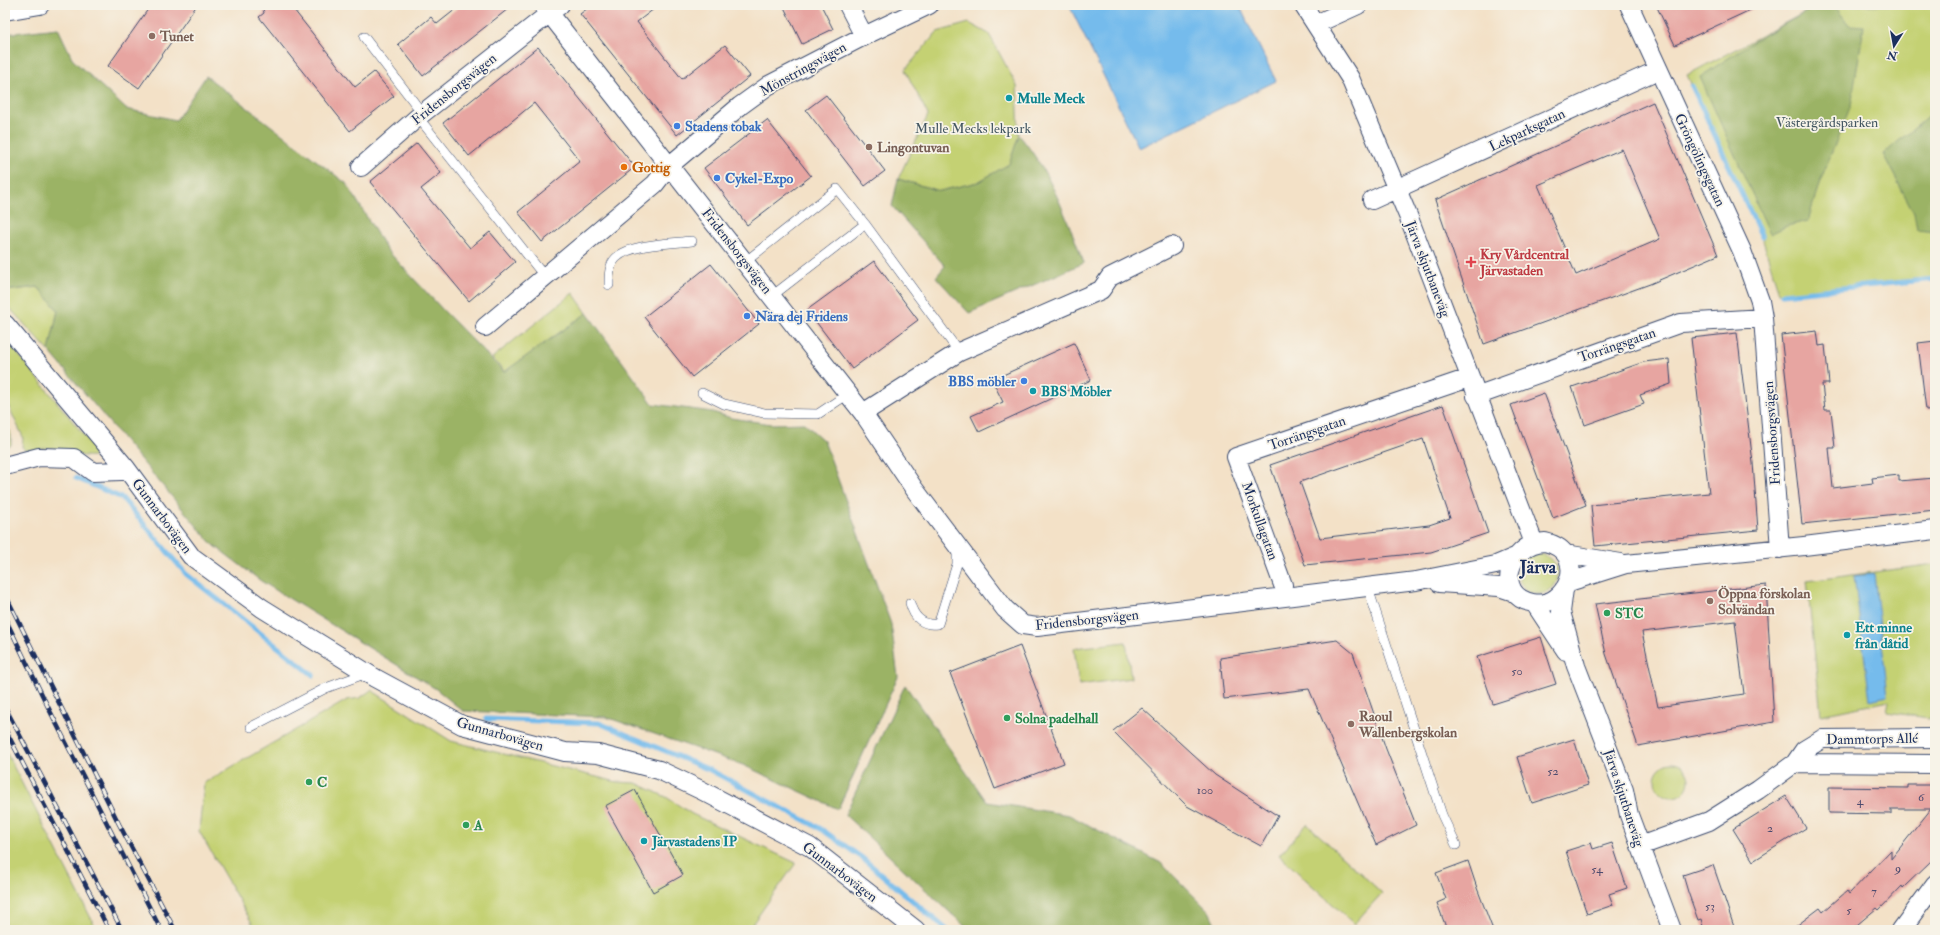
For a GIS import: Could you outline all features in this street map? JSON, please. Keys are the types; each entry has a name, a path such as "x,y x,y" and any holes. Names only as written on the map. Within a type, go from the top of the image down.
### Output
{"street":[{"path":"5,11 40,5"},
{"path":"848,5 864,36"},
{"name":"Mönstringsvägen","path":"669,166 740,106 769,85 864,36 929,5"},
{"name":"Järva skjutbaneväg","path":"1303,5 1350,78 1396,189 1534,543"},
{"path":"1316,24 1358,5"},
{"name":"Gröngölingsgatan","path":"1629,5 1742,251 1760,301 1763,318"},
{"name":"Fridensborgsvägen","path":"361,167 420,115 551,8 669,166 863,413 915,490 1004,609 1023,625 1037,627 1368,588 1416,581 1496,565 1515,557"},
{"name":"Lekparksgatan","path":"1372,200 1658,70"},
{"path":"485,327 655,184 669,166"},
{"path":"863,413 959,352 1101,290 1110,277 1172,246"},
{"name":"Fridensborgsvägen","path":"1763,318 1780,549"},
{"name":"Torrängsgatan","path":"1476,396 1681,323 1763,318"},
{"name":"Gunnarbovägen","path":"5,324 126,468 191,556 262,608 374,678 462,726 574,753 598,754 659,770 701,790 810,847 916,930"},
{"name":"Torrängsgatan","path":"1236,457 1469,378"},
{"name":"Gunnarbovägen","path":"5,466 39,457 74,458 93,472 121,471 126,468"},
{"name":"Morkullagatan","path":"1236,457 1283,585"},
{"path":"1535,604 1551,600 1566,586 1626,564 1780,549 1935,530"},
{"path":"1565,554 1571,569 1566,586 1554,615 1535,604 1525,601 1514,592 1509,576 1510,566 1515,557 1534,543 1551,544 1565,554 1626,564"},
{"name":"Fridensborgsvägen","path":"1416,581 1500,587 1514,592"},
{"name":"Järva skjutbaneväg","path":"1554,615 1576,666 1624,790 1628,815 1672,930"},
{"name":"Dammtorps Allé","path":"1640,846 1709,822 1758,790 1795,763 1804,750 1822,739 1935,738"},
{"name":"Dammtorps Allé","path":"1795,763 1935,764"},
{"path":"1901,930 1935,884"}],"lane":[{"path":"364,37 420,115 544,277"},
{"path":"745,262 837,189 959,352"},
{"path":"772,296 864,224"},
{"path":"609,285 609,270 616,258 629,250 692,241"},
{"path":"702,393 724,404 764,413 818,414 848,394"},
{"path":"910,603 912,612 922,623 930,625 938,624 957,564 957,546"},
{"path":"1368,588 1442,815 1456,845"},
{"path":"251,728 326,688 374,678"}],"green space":[{"path":"1818,5 1834,5 1849,25 1864,26 1851,105 1819,184 1808,221 1787,226 1770,234 1700,77 1751,43"},
{"name":"Västergårdsparken","path":"1819,5 1935,5 1935,277 1779,293 1762,237 1687,75"},
{"name":"Mulle Mecks lekpark","path":"969,23 989,34 1017,86 1019,135 1010,164 978,182 940,191 898,179 928,115 905,70 937,32"},
{"path":"58,28 73,60 126,109 176,120 206,76 347,184 386,249 504,372 587,313 653,404 713,412 731,418 771,424 804,423 824,441 891,624 898,677 838,809 743,765 606,717 463,711 436,689 261,581 211,543 49,351 58,310 38,287 5,291 5,34"},
{"path":"1935,111 1935,231 1917,229 1914,213 1883,154"},
{"path":"1019,135 1049,180 1064,212 1084,263 969,313 936,277 945,266 892,206 898,179 940,191 978,182 1009,164"},
{"path":"38,287 58,310 49,351 5,303 5,291"},
{"path":"573,293 587,313 505,372 492,358"},
{"path":"6,339 95,449 94,456 78,455 54,448 25,450 22,447 23,437 5,399"},
{"path":"5,421 11,435 11,445 5,447"},
{"path":"1538,554 1546,556 1552,560 1556,566 1558,574 1556,582 1552,588 1546,592 1538,594 1530,592 1524,588 1520,582 1518,574 1520,566 1524,560 1530,556"},
{"path":"1935,564 1935,719 1887,712 1889,701 1821,715 1807,581"},
{"path":"1126,642 1131,678 1079,685 1074,648"},
{"path":"905,685 987,802 1069,815 1161,863 1209,911 1218,930 969,930 845,815"},
{"path":"371,690 451,741 617,782 636,783 666,797 692,814 796,863 748,930 256,930 199,831 204,783 347,700 360,698"},
{"path":"5,750 97,930 5,930"},
{"path":"1672,763 1684,768 1689,780 1684,792 1672,797 1660,792 1655,780 1660,768"},
{"path":"1307,824 1382,893 1354,924 1279,855"}],"water":[{"path":"1069,5 1239,5 1276,81 1139,148"},
{"path":"1874,574 1888,696 1870,700 1854,576"}],"building":[{"name":"Tunet","path":"151,5 197,5 139,88 108,66"},
{"path":"262,5 290,5 355,87 374,72 394,96 350,131 259,17 264,13"},
{"path":"461,5 513,5 423,76 398,44 431,17 437,24"},
{"path":"592,5 659,5 637,22 682,79 725,45 750,76 677,135 580,14"},
{"path":"783,5 821,5 833,29 802,44"},
{"path":"1656,5 1761,5 1675,45"},
{"path":"538,47 635,167 542,242 518,212 580,161 534,103 469,156 443,123"},
{"path":"826,95 885,171 865,186 806,110"},
{"path":"1653,102 1718,255 1650,284 1484,344 1435,200","holes":["1622,149 1660,239 1576,275 1538,185"]},
{"path":"767,120 811,176 747,225 704,168"},
{"path":"417,143 441,173 421,189 470,248 490,232 515,262 469,301 370,182"},
{"path":"874,261 918,320 852,369 807,310"},
{"path":"711,264 759,324 692,377 644,317"},
{"path":"1817,331 1819,346 1825,345 1829,384 1822,384 1825,410 1831,410 1835,448 1829,448 1833,488 1873,483 1872,478 1899,475 1899,481 1935,478 1935,510 1802,524 1781,335"},
{"path":"1737,333 1753,463 1758,530 1595,546 1591,505 1709,493 1691,338"},
{"path":"1935,341 1935,409 1926,410 1918,343"},
{"name":"BBS Möbler","path":"1074,343 1091,380 979,432 971,416 1003,402 992,380"},
{"path":"1669,359 1671,384 1640,395 1644,404 1585,425 1572,387 1644,362"},
{"path":"1544,393 1586,505 1553,518 1511,405"},
{"path":"1443,405 1488,533 1431,552 1305,565 1270,465","holes":["1423,439 1450,518 1429,525 1320,538 1300,482"]},
{"path":"1766,585 1774,722 1638,746 1606,654 1595,604","holes":["1735,621 1744,694 1658,707 1642,632"]},
{"path":"1541,637 1556,684 1493,704 1477,657"},
{"name":"Raoul Wallenbergskolan","path":"1337,640 1353,653 1386,749 1416,825 1376,845 1309,689 1224,699 1220,658"},
{"name":"Solna padelhall","path":"1020,646 1064,763 995,789 950,673"},
{"path":"1142,708 1215,775 1278,816 1261,846 1187,806 1113,731"},
{"path":"1574,739 1588,785 1532,803 1517,757"},
{"path":"1908,785 1935,785 1935,856 1932,860 1903,888 1902,886 1879,910 1877,908 1851,930 1791,930 1820,908 1823,912 1847,891 1849,894 1891,850 1891,859 1931,809 1891,809 1891,814 1829,813 1829,787 1908,788"},
{"name":"Järvastadens IP","path":"635,790 683,875 653,892 605,806"},
{"path":"1786,796 1806,828 1753,861 1733,829"},
{"path":"1591,843 1593,849 1612,843 1627,888 1609,894 1613,905 1587,914 1566,851"},
{"path":"1468,861 1493,930 1447,930 1437,903 1446,899 1436,873"},
{"path":"1713,865 1735,930 1704,930 1701,919 1698,920 1688,892 1683,875"}],"waterway":[{"path":"1692,86 1762,237"},
{"path":"1782,294 1935,279"},
{"path":"76,478 122,498 186,574 313,675"},
{"path":"486,719 599,723 710,770 821,829 861,857 947,930"}],"railway":[{"path":"5,594 119,824 175,930"},
{"path":"5,618 48,707 161,930"},
{"path":"5,707 122,930"},
{"path":"5,729 109,930"}],"place":[{"name":"Tunet","path":"152,36"},
{"name":"Mulle Meck","path":"1009,98"},
{"name":"Stadens tobak","path":"677,126"},
{"name":"Lingontuvan","path":"869,147"},
{"name":"Gottig","path":"624,167"},
{"name":"Cykel-Expo","path":"717,178"},
{"name":"Kry Vårdcentral Järvastaden","path":"1471,262"},
{"name":"Nära dej Fridens","path":"747,316"},
{"name":"BBS möbler","path":"1024,381"},
{"name":"BBS Möbler","path":"1033,391"},
{"name":"Öppna förskolan Solvändan","path":"1710,601"},
{"name":"STC","path":"1607,613"},
{"name":"Ett minne från dåtid","path":"1847,635"},
{"name":"Solna padelhall","path":"1007,718"},
{"name":"Raoul Wallenbergskolan","path":"1351,724"},
{"name":"C","path":"309,782"},
{"name":"A","path":"466,825"},
{"name":"Järvastadens IP","path":"644,841"}],"district":[{"name":"Järva","path":"1538,567"}]}
